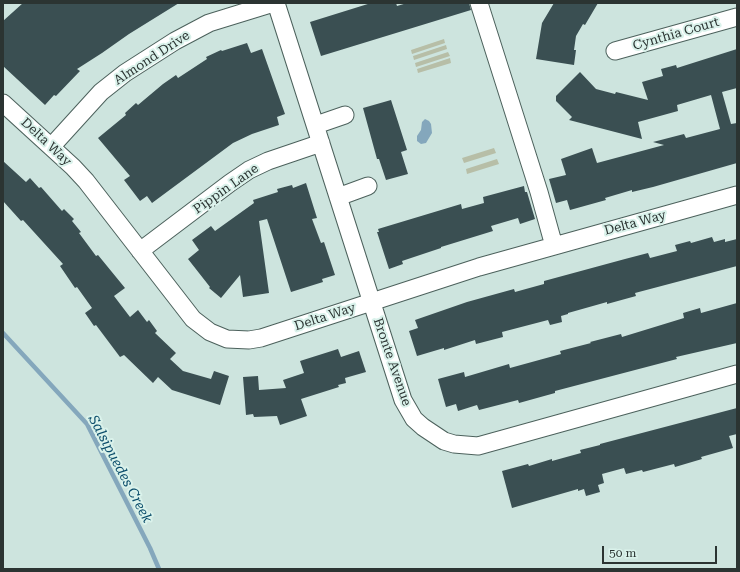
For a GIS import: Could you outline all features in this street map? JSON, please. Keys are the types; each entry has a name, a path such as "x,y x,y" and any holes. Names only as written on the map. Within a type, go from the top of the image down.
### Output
{"street":[{"name":"Bronte Avenue","path":"275,3 316,125 403,400 408,410 432,435 454,444 478,446 737,374"},
{"name":"Almond Drive","path":"51,147 102,92 125,73 175,41 209,23 275,3"},
{"path":"479,3 539,192 554,246"},
{"name":"Cynthia Court","path":"615,52 737,17"},
{"name":"Delta Way","path":"3,103 86,181 193,319 210,332 227,339 249,340 261,338 479,267 737,195"},
{"path":"316,125 345,115"},
{"name":"Pippin Lane","path":"140,251 230,183 250,170 268,161 321,143"},
{"path":"338,197 368,186"}],"green space":[{"path":"444,39 445,43 412,54 411,50"},
{"path":"446,45 447,49 414,60 413,56"},
{"path":"448,52 450,56 416,67 415,63"},
{"path":"450,58 451,63 418,73 417,69"},
{"path":"494,148 496,153 464,163 462,158"},
{"path":"497,159 499,164 467,174 466,169"}],"water":[{"path":"425,119 431,124 432,133 426,143 421,144 417,141 417,136 421,130 422,122"}],"building":[{"path":"23,3 179,3 77,69 80,71 56,96 54,95 45,105 3,66 3,21"},
{"path":"371,3 396,3 397,6 407,3 469,3 471,10 321,56 310,22"},
{"path":"554,3 598,3 585,25 583,24 576,36 574,65 536,59 542,23"},
{"path":"247,43 251,53 262,49 285,114 277,117 279,125 252,134 233,143 152,203 147,196 140,201 124,180 130,176 98,138 126,115 125,113 136,103 138,105 176,75 178,78 207,59 206,57 221,50 222,51"},
{"path":"737,49 737,88 722,92 731,124 737,123 737,163 653,187 632,192 632,190 605,198 606,200 570,210 567,200 556,203 549,179 566,175 561,159 592,148 597,163 664,145 653,142 684,134 686,138 720,129 711,95 677,105 678,111 638,122 642,139 569,120 572,117 556,101 556,96 580,72 596,89 615,94 616,92 648,100 642,82 663,76 661,69 676,65 677,68"},
{"path":"391,100 407,150 401,152 408,174 386,180 379,159 377,159 363,108"},
{"path":"3,161 26,182 30,178 39,188 41,187 62,211 64,209 74,219 72,221 81,232 79,233 96,256 98,255 125,288 114,296 130,317 138,310 147,322 149,320 157,331 155,333 176,353 170,359 183,371 211,379 214,371 229,376 220,405 172,390 158,377 153,383 124,355 120,357 85,313 92,308 77,287 75,288 60,266 63,264 23,220 21,221 3,201"},
{"path":"306,183 317,218 312,219 321,243 324,242 335,275 322,279 323,282 291,292 267,219 259,221 269,293 243,297 240,275 221,298 209,288 210,287 188,259 199,250 192,240 211,226 215,231 254,203 253,200 278,192 277,189 292,185 293,188"},
{"path":"524,186 535,219 520,224 518,218 491,226 493,231 402,261 403,264 389,269 377,232 379,232 378,229 461,204 462,209 484,203 483,197"},
{"path":"712,237 714,242 725,239 725,242 737,239 737,266 635,293 636,296 607,304 607,302 568,313 561,316 562,322 550,325 548,320 502,332 503,337 476,344 475,340 444,350 444,348 417,356 409,331 418,328 415,320 467,302 514,289 515,292 544,284 544,281 625,259 648,253 650,258 677,251 675,245 690,241 691,243"},
{"path":"737,303 737,343 676,357 677,359 555,391 555,393 519,403 518,400 479,410 477,405 458,411 456,404 446,407 438,379 464,372 465,377 509,364 510,368 561,354 560,351 591,343 590,342 621,334 622,337 684,318 683,313 700,308 701,313"},
{"path":"338,349 341,357 359,351 366,372 345,378 346,383 338,385 339,387 301,399 307,416 280,425 277,416 254,417 253,414 246,415 243,377 258,376 259,390 286,388 283,380 304,373 300,361"},
{"path":"737,408 737,434 729,436 733,448 701,457 702,459 675,467 674,464 643,472 642,470 626,474 624,468 602,474 604,483 598,485 600,492 586,496 584,489 578,491 578,489 512,508 502,471 528,464 529,466 552,459 552,461 581,453 580,450 600,444"}],"waterway":[{"name":"Salsipuedes Creek","path":"3,333 87,424 150,548 159,569"}]}
